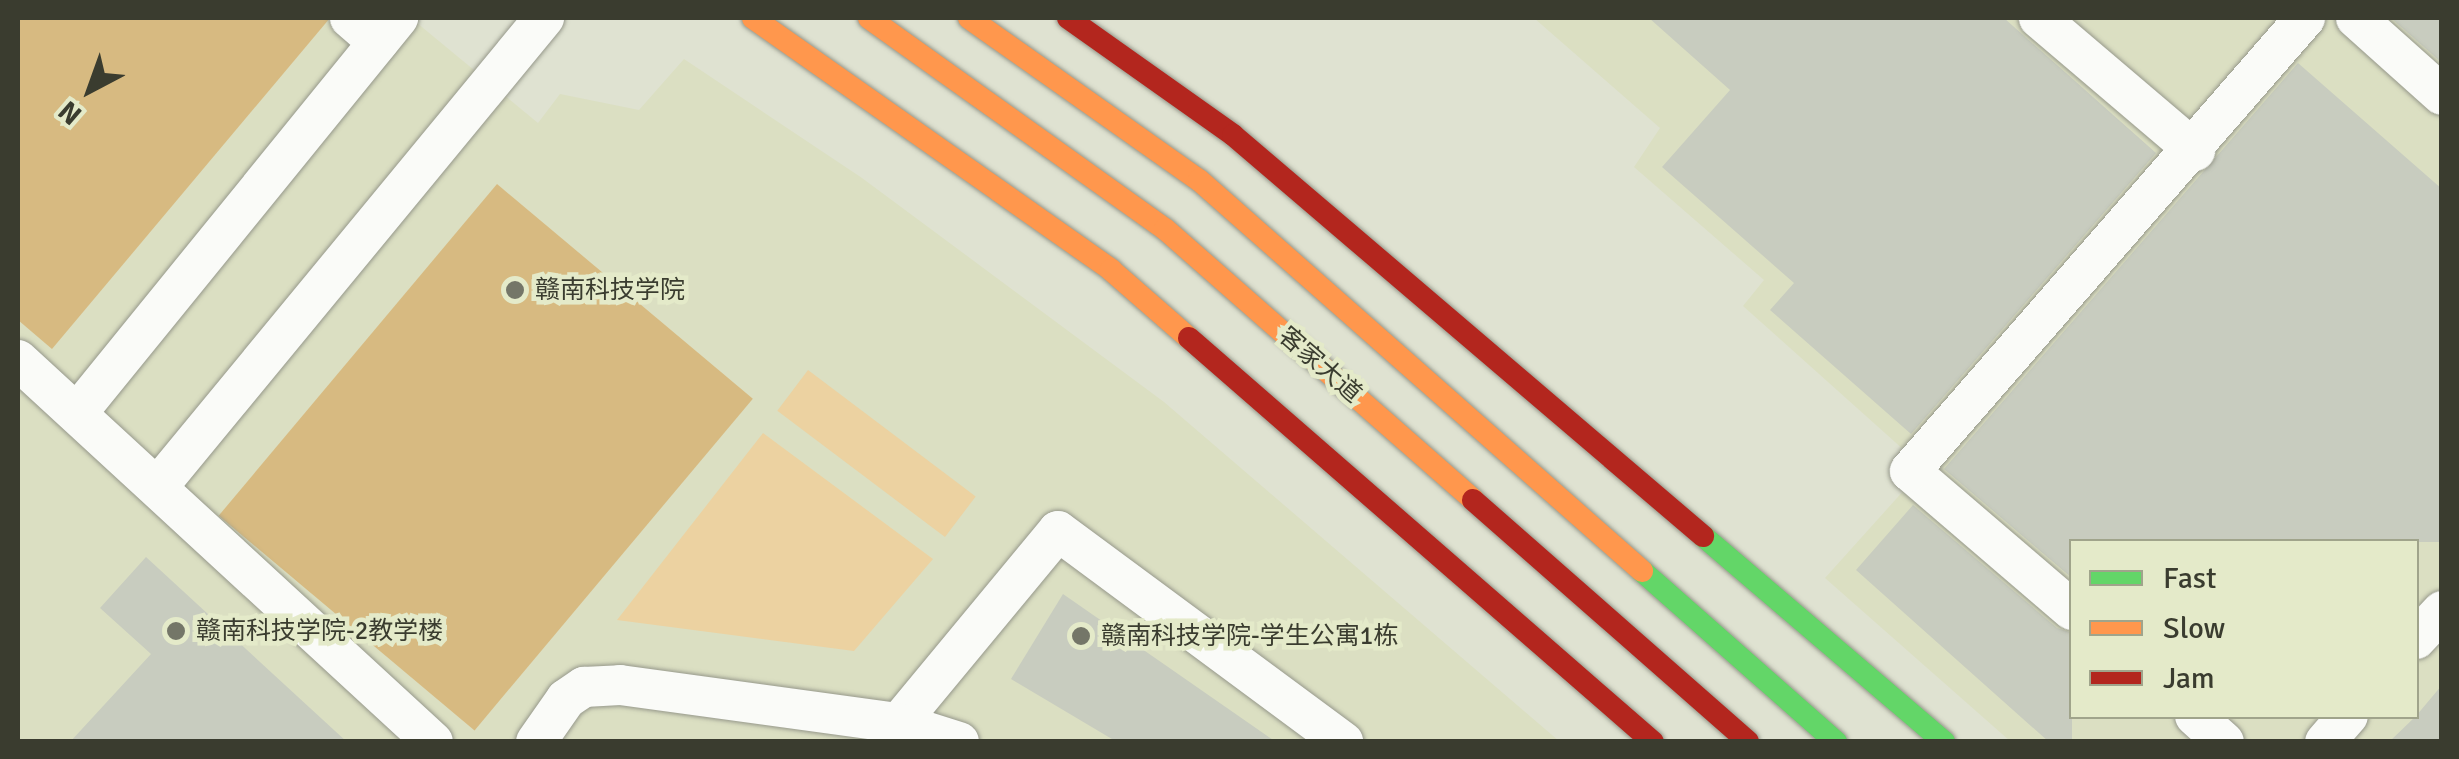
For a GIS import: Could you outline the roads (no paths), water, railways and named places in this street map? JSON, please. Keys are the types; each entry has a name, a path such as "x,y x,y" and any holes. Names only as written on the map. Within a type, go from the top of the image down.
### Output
{"street":[{"path":"160,484 544,18"},
{"path":"753,18 1110,270 1653,742"},
{"name":"客家大道","path":"868,18 1165,230 1748,742"},
{"path":"968,18 1199,180 1836,742"},
{"path":"1068,18 1232,135 1944,742"},
{"path":"2039,18 2195,151"},
{"path":"2069,607 1910,472 2195,151 2305,18"},
{"path":"2356,18 2442,95"},
{"path":"78,412 375,26"},
{"path":"18,360 160,484 433,742"},
{"path":"899,723 1058,531 1343,742"},
{"path":"2419,636 2442,611"},
{"path":"536,742 566,700 584,687 602,686 648,686 899,723 959,742"},
{"path":"2198,719 2224,742"},
{"path":"2325,742 2345,719"}],"place":[{"name":"赣南科技学院","path":"515,290"},
{"name":"赣南科技学院-2教学楼","path":"176,631"},
{"name":"赣南科技学院-学生公寓1栋","path":"1081,636"}]}
